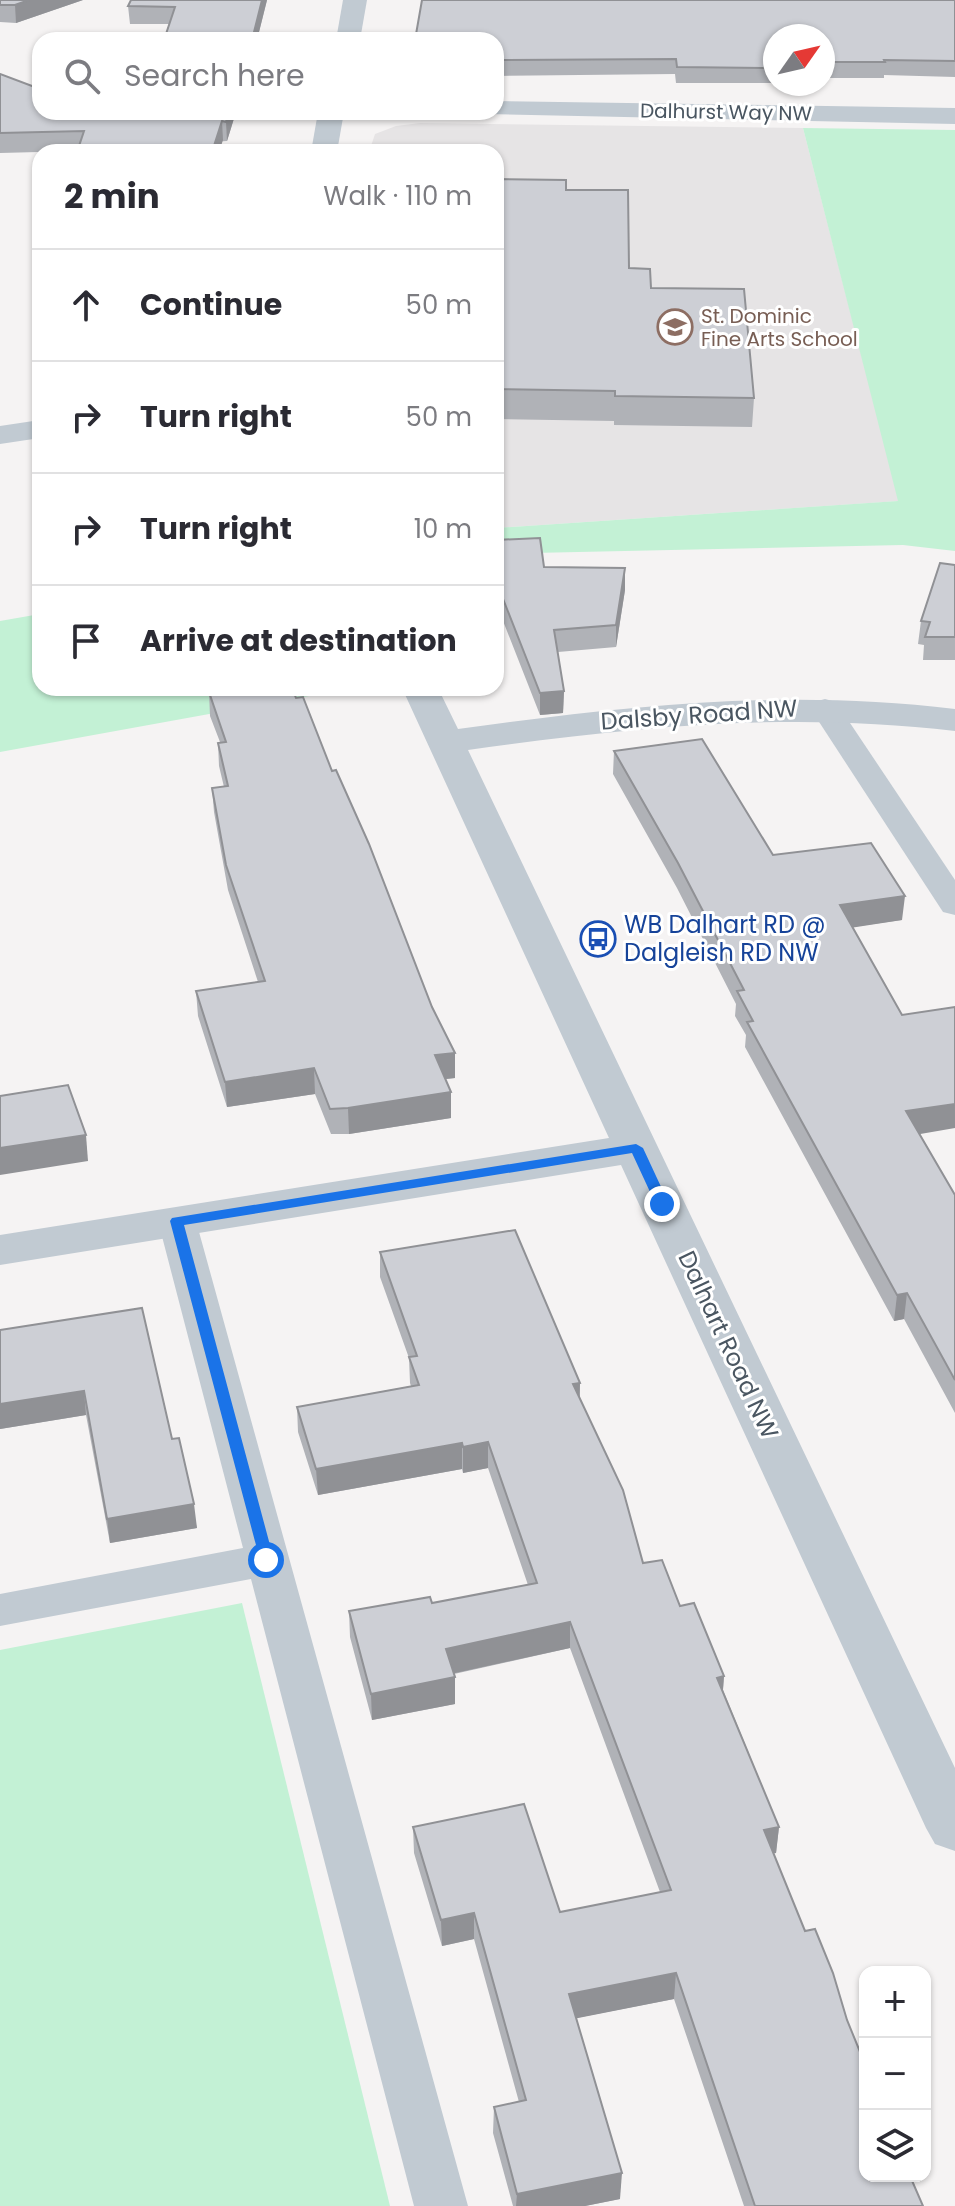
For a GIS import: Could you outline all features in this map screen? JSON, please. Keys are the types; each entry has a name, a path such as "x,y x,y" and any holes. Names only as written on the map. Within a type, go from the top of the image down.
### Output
{"street":[{"path":"349,32 355,0"},
{"name":"Dalhurst Way NW","path":"504,109 955,116"},
{"path":"325,144 330,120"},
{"path":"0,435 32,430"},
{"name":"Dalhart Road NW","path":"424,696 955,1828"},
{"name":"Dalsby Road NW","path":"444,742 664,713 825,708 955,720"},
{"path":"0,1250 636,1148"}],"lane":[{"path":"825,708 955,905"},
{"path":"177,1221 441,2206"},
{"path":"0,1610 266,1560"}],"shaded area":[{"name":"St. Dominic Fine Arts School","path":"420,123 803,128 899,501 504,527 504,144 372,144 375,134 396,126"}],"green space":[{"path":"803,128 955,130 955,551 903,545 532,553 504,557 504,527 898,501"},
{"path":"32,615 32,696 309,696 0,752 0,621"},
{"path":"242,1603 390,2206 0,2206 0,1650"}],"building":[{"path":"0,0 29,0 15,5 0,5"},
{"path":"131,0 262,0 254,32 167,32 175,7 128,6"},
{"path":"422,0 955,0 955,61 835,62 835,24 763,24 763,68 677,67 676,59 504,60 504,32 416,32"},
{"path":"0,74 32,86 32,120 227,120 222,121 215,144 80,144 84,131 0,133"},
{"path":"504,179 566,180 566,190 628,190 629,268 650,269 651,288 744,289 754,398 615,396 615,391 504,389"},
{"path":"540,538 544,567 625,568 616,625 554,630 564,691 540,693 504,601 504,540"},
{"path":"940,563 955,565 955,637 925,637 930,622 921,621"},
{"path":"210,696 303,697 332,771 336,770 369,844 432,1007 455,1053 435,1055 451,1092 330,1109 314,1068 225,1082 196,991 265,981 226,865 212,788 228,786 218,743 226,742"},
{"path":"702,739 773,855 871,843 905,896 840,905 902,1015 955,1007 955,1104 906,1111 955,1195 955,1380 907,1293 897,1295 747,1022 753,1021 737,991 744,990 678,863 614,751"},
{"path":"68,1085 86,1135 0,1148 0,1096"},
{"path":"515,1230 580,1383 573,1384 623,1490 643,1563 662,1560 680,1606 694,1603 724,1676 717,1678 779,1827 764,1830 805,1931 815,1929 833,1973 859,2049 859,2182 913,2182 923,2206 755,2206 676,1973 569,1994 622,2173 517,2194 494,2107 526,2100 474,1913 441,1920 413,1827 524,1804 560,1912 671,1890 570,1622 446,1649 455,1677 371,1694 349,1611 430,1597 432,1603 537,1583 488,1442 463,1447 462,1443 316,1469 297,1407 419,1385 409,1357 417,1356 380,1252"},
{"path":"142,1308 172,1439 179,1438 194,1504 107,1519 84,1391 0,1404 0,1330"}],"place":[{"name":"St. Dominic Fine Arts School","path":"675,327"},
{"name":"WB Dalhart RD @ Dalgleish RD NW","path":"598,939"}],"route":[{"path":"266,1560 177,1221 636,1148 662,1204"}]}
